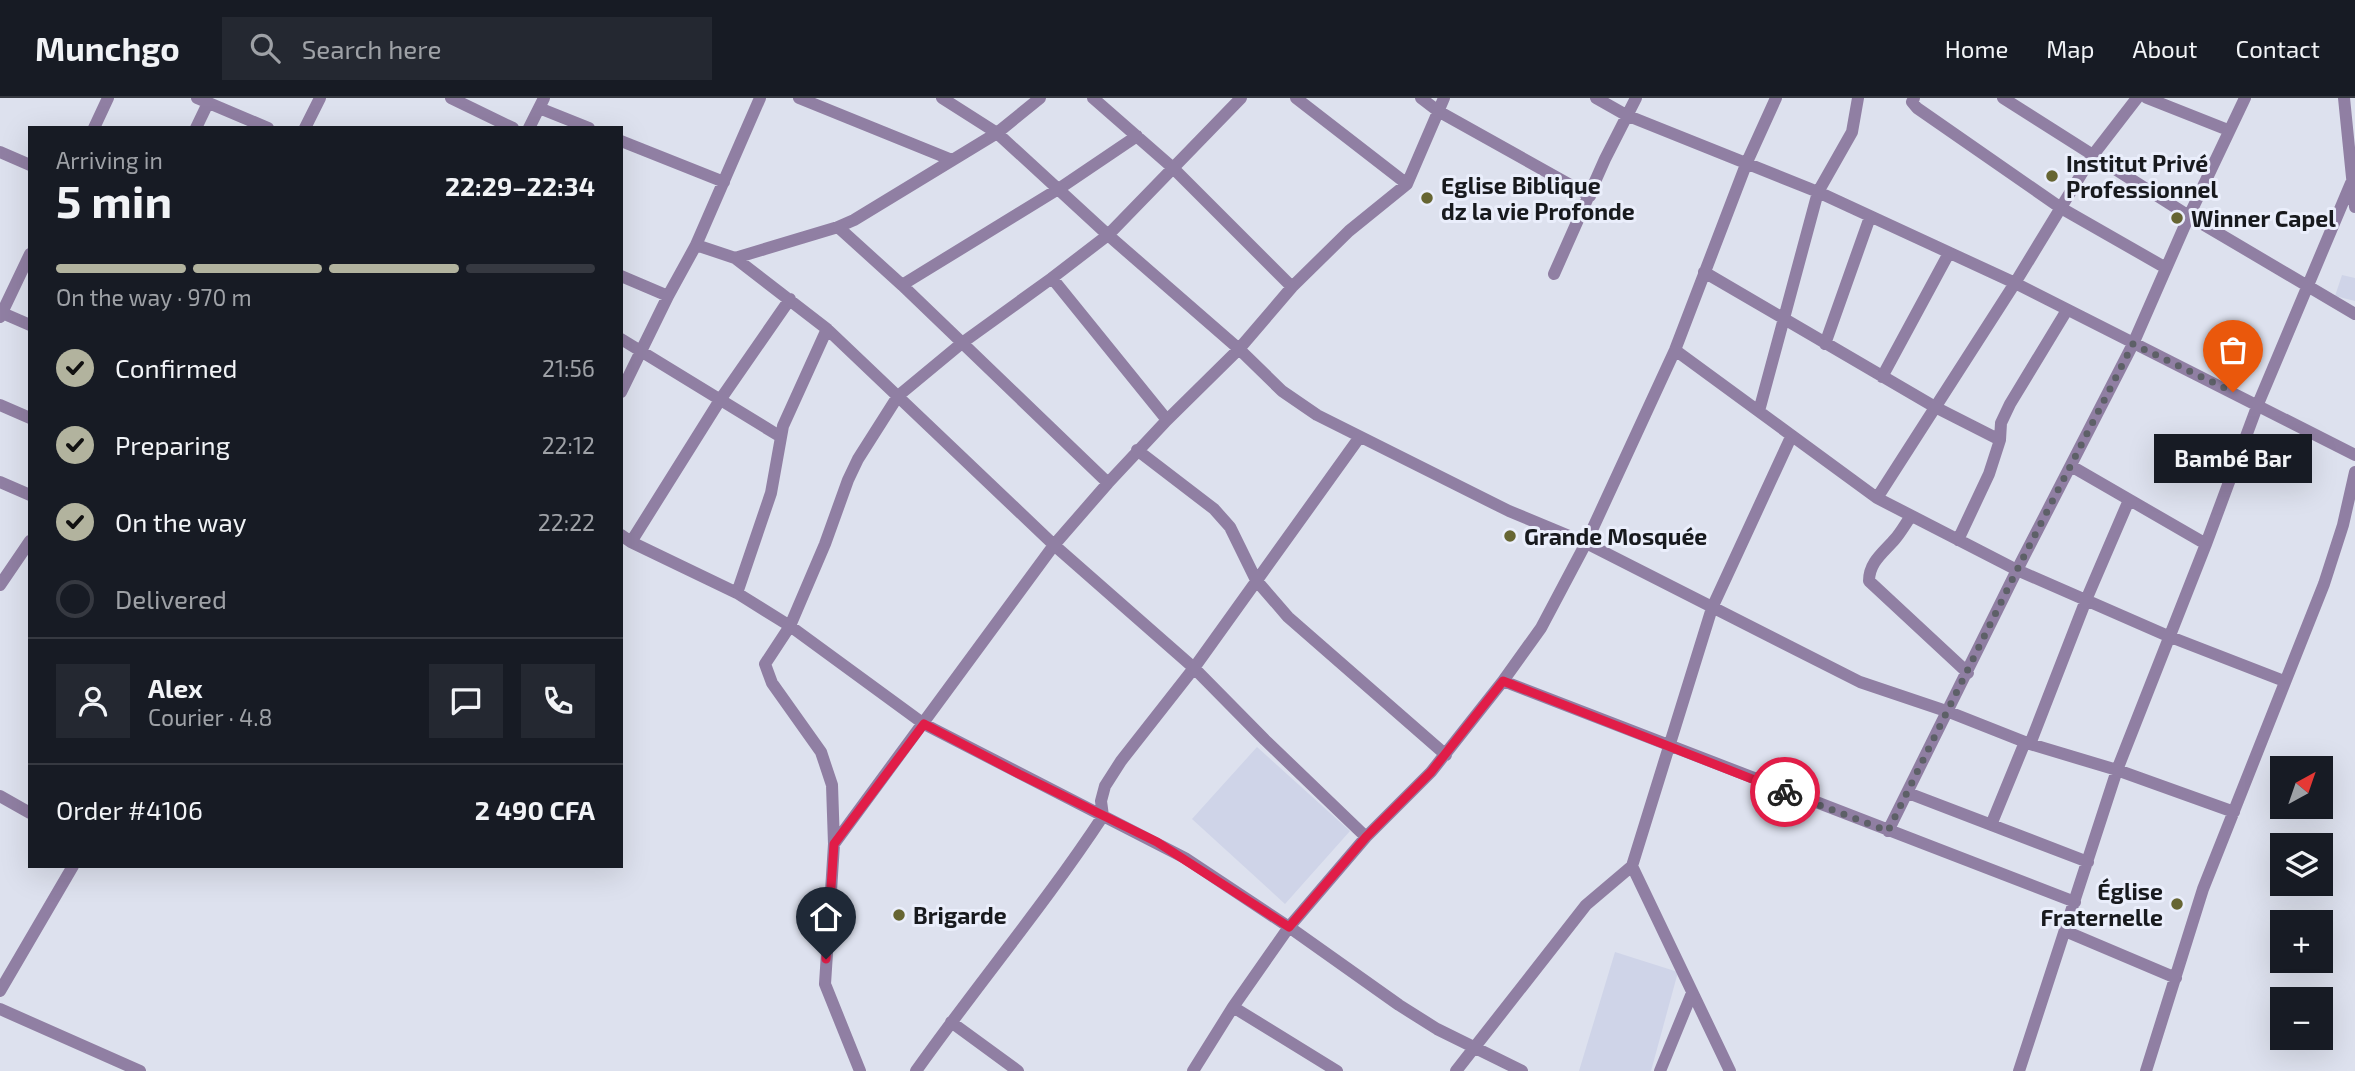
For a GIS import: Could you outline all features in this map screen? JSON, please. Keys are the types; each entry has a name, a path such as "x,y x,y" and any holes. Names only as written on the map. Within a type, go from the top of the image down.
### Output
{"street":[{"path":"95,126 107,98"},
{"path":"306,126 320,98"},
{"path":"451,98 509,126"},
{"path":"623,389 696,245 760,98"},
{"path":"799,98 952,160"},
{"path":"942,98 998,132 1282,391 1317,415 1509,511 1586,543 1860,682 1949,712 2028,743 2117,770 2234,812"},
{"path":"736,258 854,220 998,132 1040,98"},
{"path":"1093,98 1173,168 1292,288"},
{"path":"860,1071 825,984 834,844 832,785 821,752 767,673 765,664 790,626 858,459 898,396 962,343 1108,235 1241,98"},
{"path":"1296,98 1407,184"},
{"path":"1421,98 1438,111 1590,195"},
{"path":"834,844 1054,545 1138,450 1239,349 1292,288 1349,232 1407,184 1444,98"},
{"path":"1595,98 1626,115 1818,192 1949,253 2355,454"},
{"path":"1555,274 1636,98"},
{"path":"1193,1071 1289,927 1366,837 1446,755 1541,628 1586,543 1675,350 1747,162 1776,98"},
{"path":"1759,411 1818,192 1852,132 1858,98"},
{"path":"1914,98 1912,102 1917,108 2061,208 2166,268"},
{"path":"2003,98 2189,216 2355,314"},
{"path":"1877,498 2015,284 2093,155 2137,98"},
{"path":"2147,98 2228,130"},
{"path":"1888,831 2133,344 2228,130 2245,98"},
{"path":"2344,98 2355,207"},
{"path":"197,126 203,101 263,126"},
{"path":"530,126 541,103 585,126"},
{"path":"902,285 1060,188 1137,136"},
{"path":"623,142 724,182"},
{"path":"0,152 28,164"},
{"path":"2019,1071 2117,770 2258,404 2351,183"},
{"path":"1825,344 1870,217"},
{"path":"838,227 1108,483"},
{"path":"696,245 736,258 827,329 1054,545 1194,668 1366,837"},
{"path":"1882,377 1949,253"},
{"path":"28,258 1,314 28,324"},
{"path":"1704,272 1882,377 2000,440"},
{"path":"623,277 668,296"},
{"path":"1052,278 1167,420"},
{"path":"790,299 626,539 737,593 790,626 924,724 1185,858 1399,1005 1437,1029 1522,1071"},
{"path":"1958,540 1989,474 2000,440 2001,423 2010,404 2067,310"},
{"path":"737,593 771,493 783,426 827,329"},
{"path":"623,339 780,437"},
{"path":"1675,350 1877,498 2017,570 2168,636 2284,681"},
{"path":"0,405 28,417"},
{"path":"1456,1071 1586,905 1632,866 1667,746 1712,608 1791,437"},
{"path":"916,1071 1060,881 1103,816 1101,801 1105,786 1121,761 1194,668 1359,438"},
{"path":"1138,450 1223,518 1256,580 1288,617 1446,755"},
{"path":"2071,467 2206,544"},
{"path":"2147,1071 2203,890 2324,584 2343,525 2355,472"},
{"path":"0,482 28,494"},
{"path":"1991,825 2129,500"},
{"path":"1911,516 1896,538 1877,558 1869,574 1869,581 1968,673"},
{"path":"0,585 28,544"},
{"path":"1503,681 2074,902"},
{"path":"1908,793 2088,862"},
{"path":"0,796 28,812"},
{"path":"1632,866 1730,1071"},
{"path":"0,991 71,868"},
{"path":"2065,931 2176,978"},
{"path":"1660,1071 1692,993"},
{"path":"1234,1007 1337,1071"},
{"path":"0,1009 140,1071"},
{"path":"951,1022 1018,1071"}],"shaded area":[{"path":"2342,275 2355,278 2355,301 2335,296"},
{"path":"1257,747 1350,831 1285,904 1192,819"},
{"path":"1615,952 1678,972 1651,1071 1579,1071"}],"way so far":[{"path":"1785,792 1888,831 2133,344 2233,392"}],"place":[{"name":"Institut Privé Professionnel","path":"2052,176"},
{"name":"Eglise Biblique dz la vie Profonde","path":"1427,198"},
{"name":"Winner Capel","path":"2177,218"},
{"name":"Bambé Bar","path":"2233,392"},
{"name":"Grande Mosquée","path":"1510,536"},
{"name":"Église Fraternelle","path":"2177,904"},
{"name":"Brigarde","path":"899,915"}],"route":[{"path":"826,959 834,844 924,724 1157,842 1289,927 1366,837 1431,772 1503,681 1785,792"}]}
